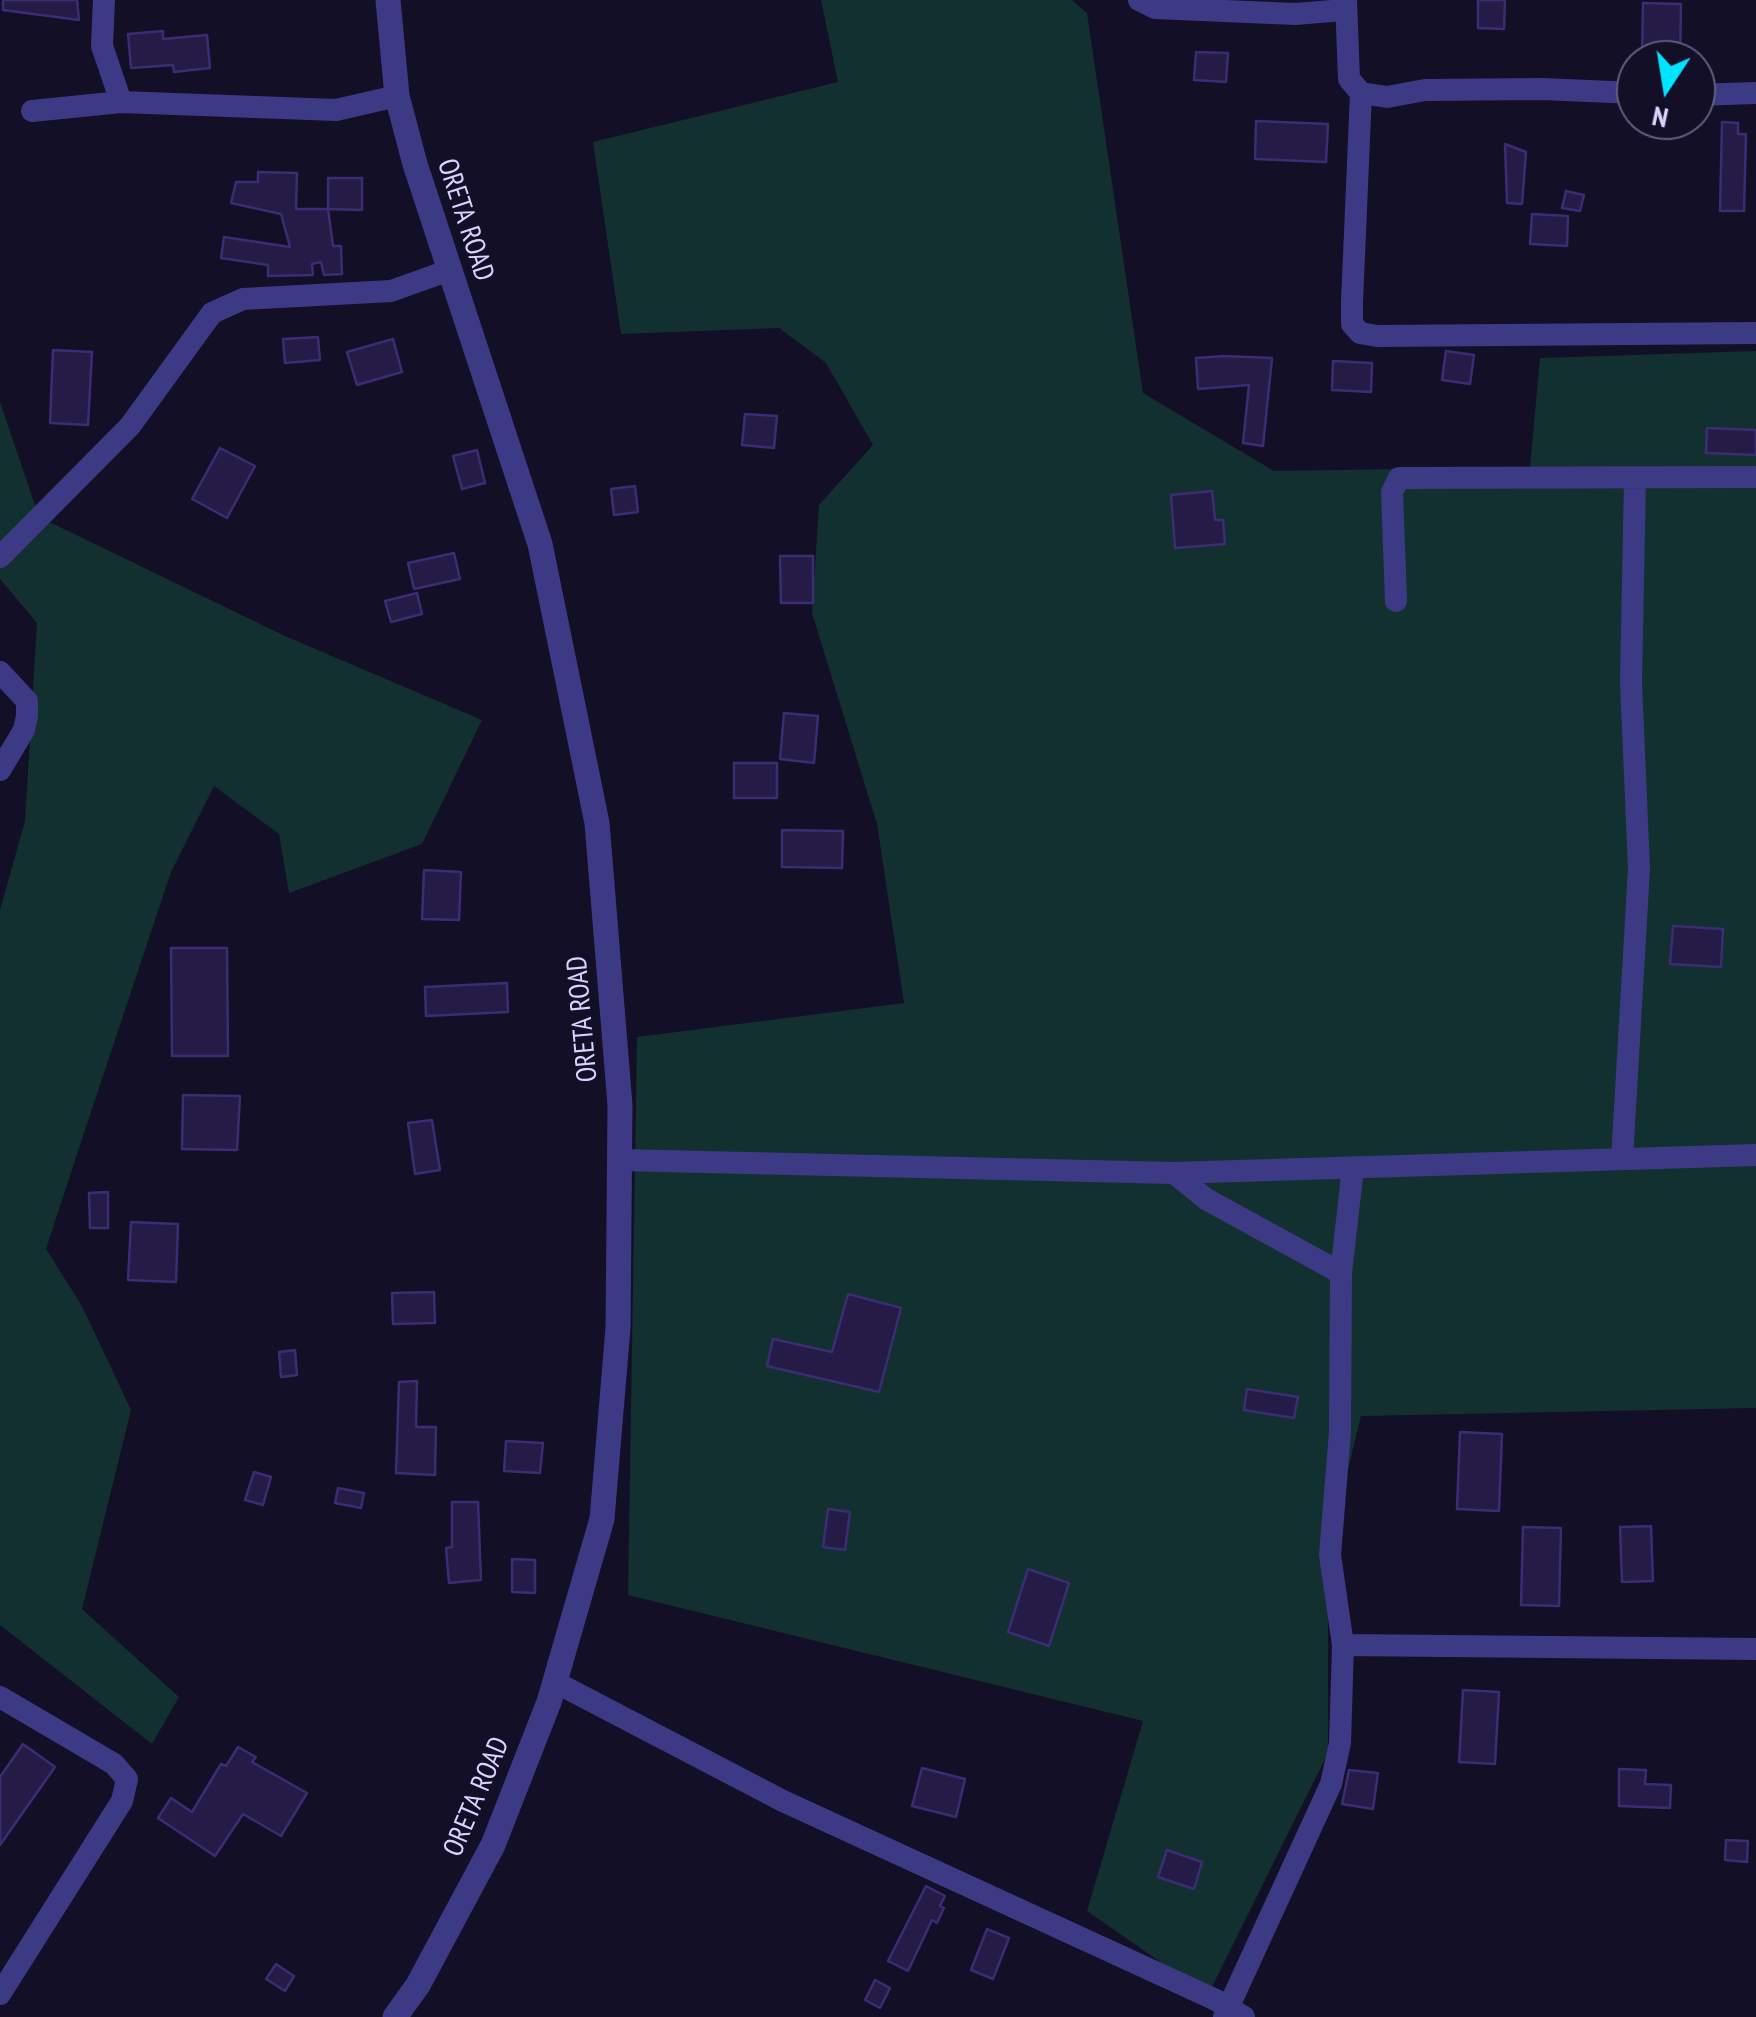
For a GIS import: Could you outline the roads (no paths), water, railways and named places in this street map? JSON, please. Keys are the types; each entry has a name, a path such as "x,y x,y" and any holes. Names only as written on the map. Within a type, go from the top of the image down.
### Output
{"street":[{"path":"104,0 102,46 121,102"},
{"name":"ORETA ROAD","path":"388,0 397,96 540,544 597,823 620,1105 618,1328 602,1519 555,1682 494,1845 418,1984 395,2017"},
{"path":"1139,0 1155,8 1295,14 1345,5 1349,79 1360,94 1352,302 1352,324 1360,333 1396,336 1756,332"},
{"path":"1295,14 1332,34 1347,53"},
{"path":"1360,94 1387,97 1426,90 1522,89 1616,92"},
{"path":"1716,94 1756,93"},
{"path":"32,111 121,102 336,110 397,96"},
{"path":"0,557 130,426 212,312 244,299 391,291 450,270"},
{"path":"1396,601 1392,492 1399,478 1756,477"},
{"path":"1622,1160 1639,869 1631,682 1635,478"},
{"path":"0,672 27,701 27,716 24,730 0,770"},
{"path":"620,1160 1174,1173 1756,1156"},
{"path":"555,1682 783,1800 1232,2014 1331,1784 1340,1743 1343,1646 1330,1554 1340,1432 1340,1273 1353,1168"},
{"path":"1225,1208 1227,1172"},
{"path":"1174,1173 1206,1199 1340,1273"},
{"path":"1343,1646 1756,1649"},
{"path":"0,1697 114,1764 126,1778 122,1801 0,1994"}]}
